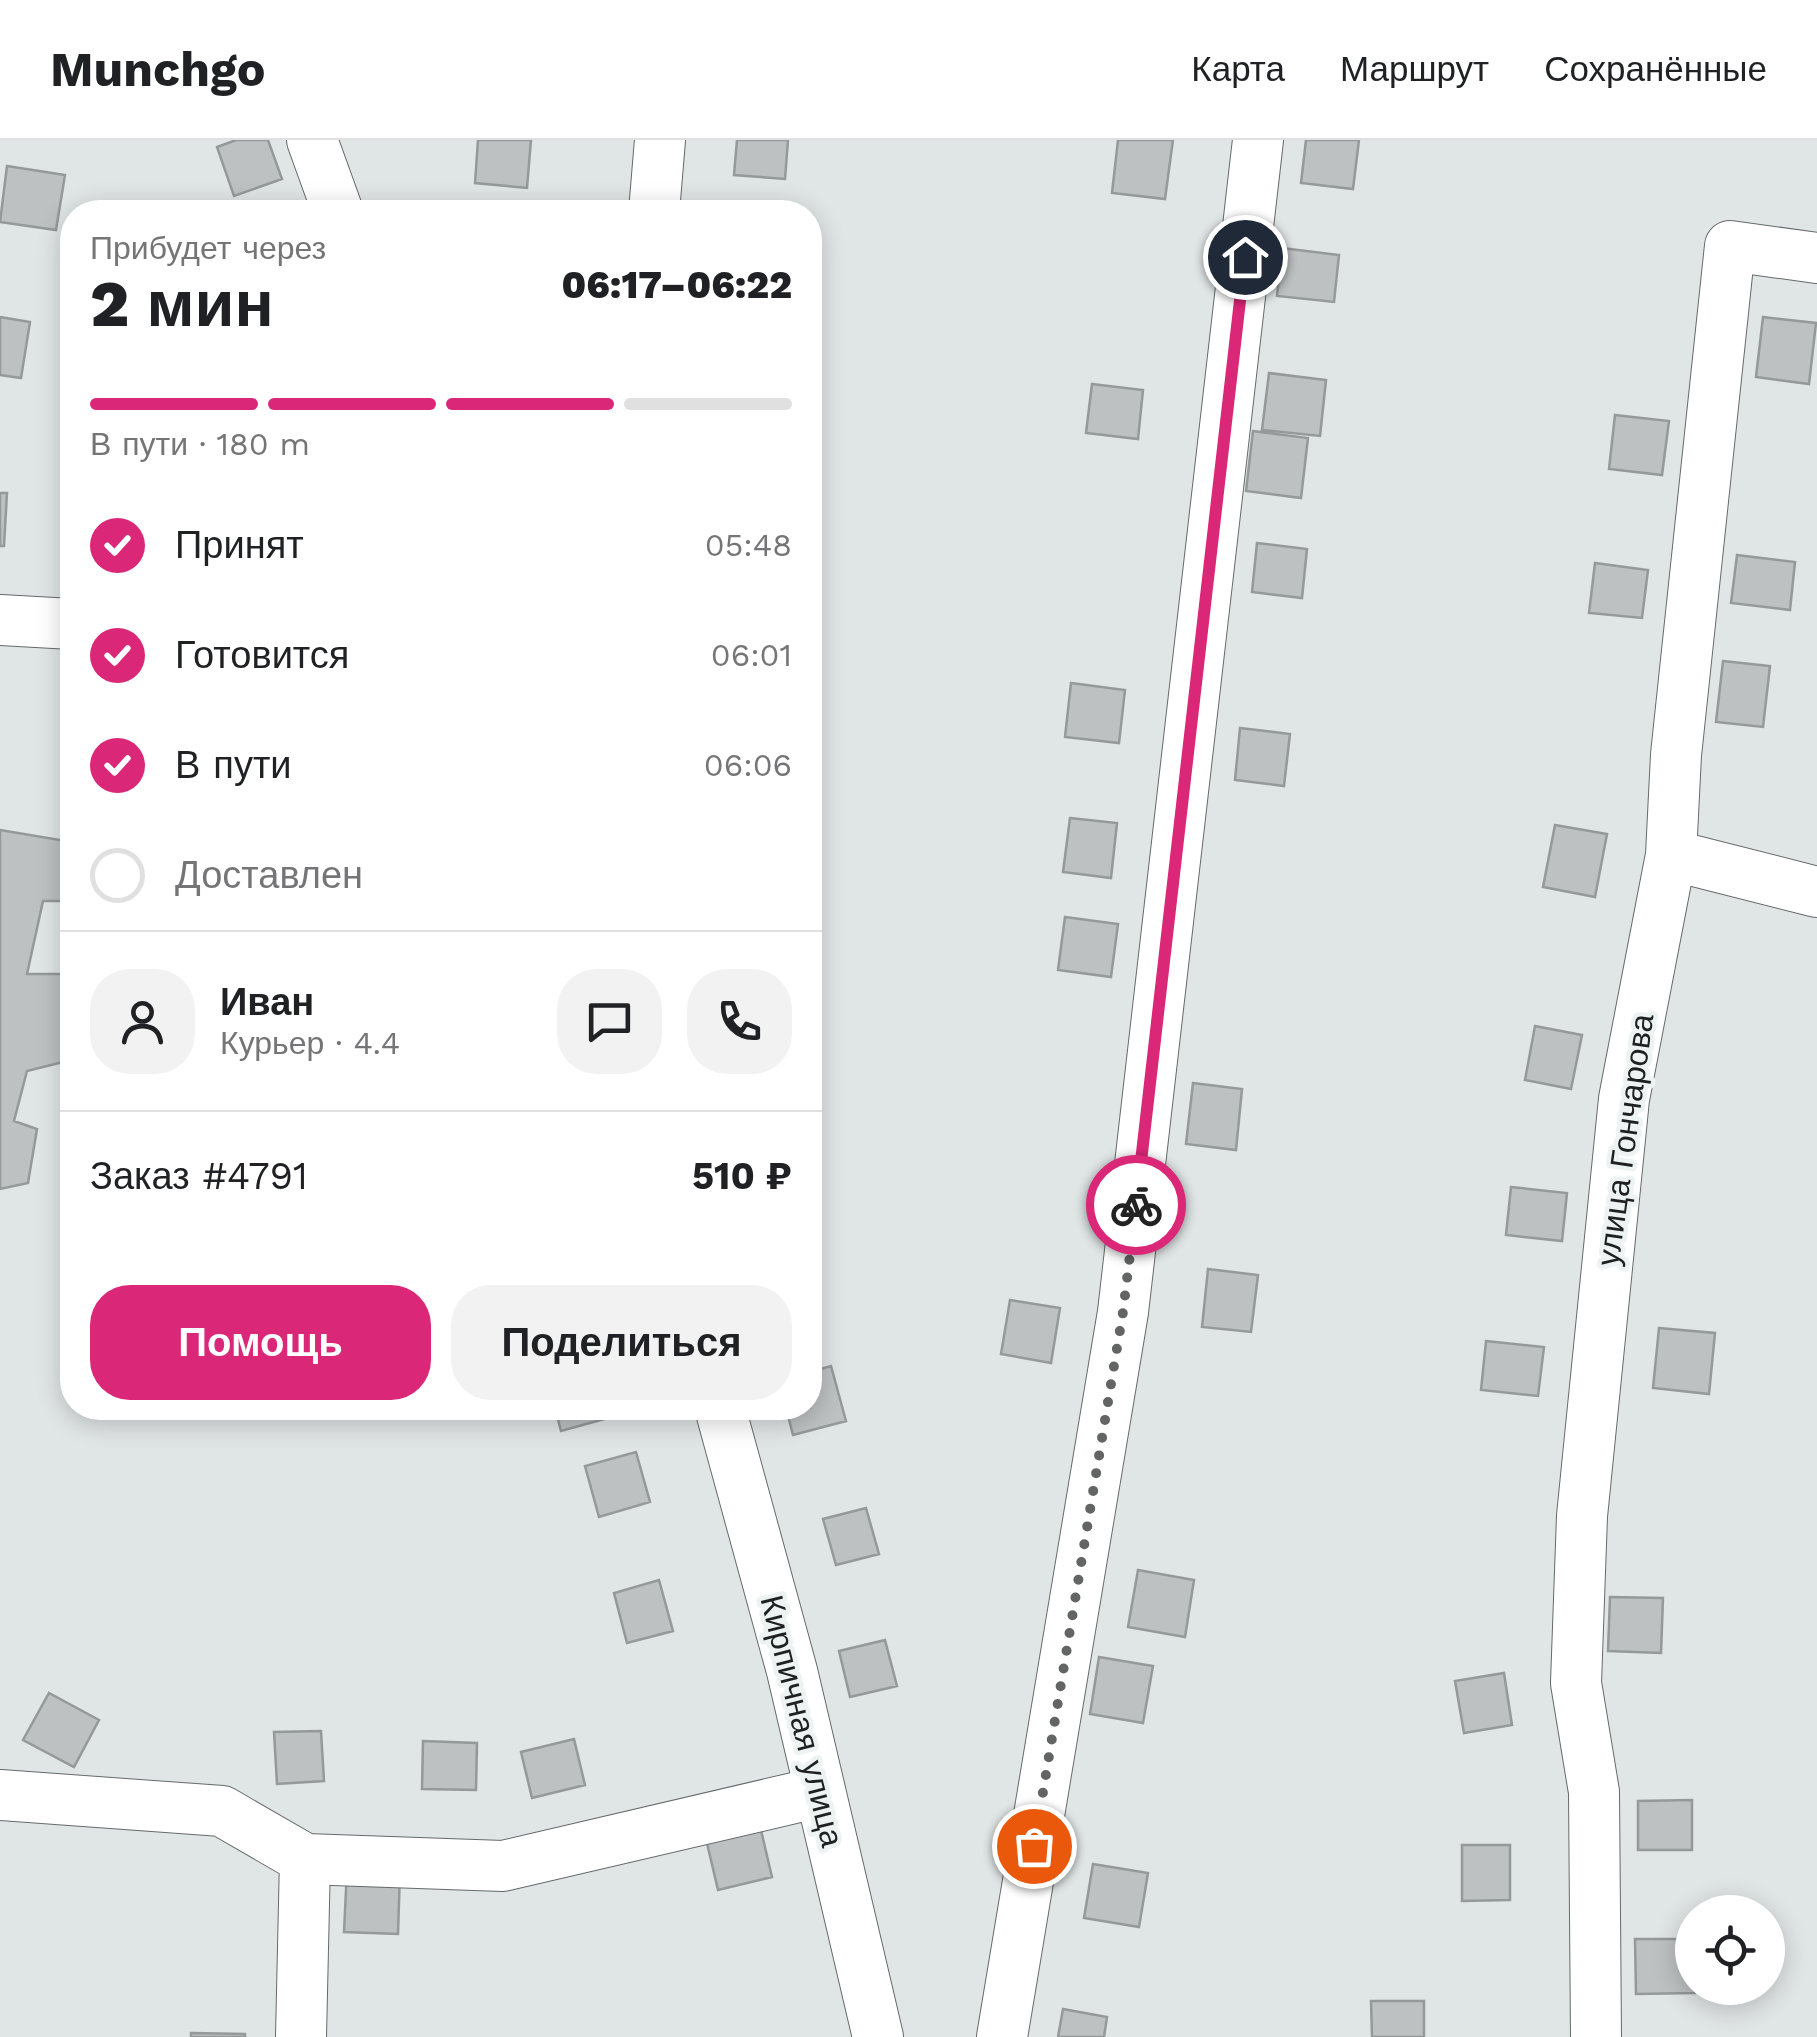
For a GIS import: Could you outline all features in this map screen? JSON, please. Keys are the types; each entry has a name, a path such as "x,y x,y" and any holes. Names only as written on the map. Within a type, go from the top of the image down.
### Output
{"street":[{"path":"312,140 334,200"},
{"path":"655,200 660,140"},
{"path":"1002,2037 1123,1312 1258,140"},
{"name":"улица Гончарова","path":"1596,2037 1594,1792 1576,1683 1582,1516 1624,1099 1671,855 1676,755 1730,246 1817,258"},
{"path":"0,620 60,623"},
{"path":"1671,855 1817,892"},
{"name":"Кирпичная улица","path":"723,1420 792,1671 878,2037"},
{"path":"0,1795 222,1810 305,1858 503,1866 820,1792"},
{"path":"302,2037 305,1858"}],"building":[{"path":"236,140 268,140 282,179 234,196 217,147"},
{"path":"478,140 531,140 527,188 475,183"},
{"path":"737,140 788,140 785,179 734,175"},
{"path":"1118,140 1173,140 1165,199 1112,193"},
{"path":"1306,140 1359,140 1353,189 1301,183"},
{"path":"7,166 65,175 56,230 0,222"},
{"path":"1282,248 1339,255 1334,302 1277,296"},
{"path":"0,317 30,322 21,378 0,375"},
{"path":"1763,317 1816,323 1809,384 1756,377"},
{"path":"1269,373 1326,380 1320,436 1262,430"},
{"path":"1092,384 1143,390 1138,439 1086,433"},
{"path":"1615,415 1669,421 1662,475 1609,469"},
{"path":"1253,431 1308,438 1301,498 1246,491"},
{"path":"0,493 7,493 4,546 0,546"},
{"path":"1257,543 1307,549 1302,598 1252,592"},
{"path":"1737,555 1795,562 1790,610 1731,603"},
{"path":"1595,563 1648,570 1642,618 1589,613"},
{"path":"1723,661 1770,666 1763,727 1716,722"},
{"path":"1071,683 1125,690 1119,743 1065,737"},
{"path":"1240,728 1290,734 1284,786 1235,780"},
{"path":"1070,818 1117,823 1111,878 1063,872"},
{"path":"1555,825 1607,834 1595,897 1543,887"},
{"path":"0,830 60,840 60,901 43,901 27,974 60,974 60,1063 27,1071 14,1121 37,1129 28,1183 0,1189"},
{"path":"1065,917 1118,924 1111,977 1058,970"},
{"path":"1535,1026 1582,1035 1571,1089 1525,1080"},
{"path":"1193,1083 1242,1089 1236,1150 1186,1144"},
{"path":"1511,1187 1567,1193 1562,1241 1506,1235"},
{"path":"1208,1269 1258,1275 1251,1332 1202,1327"},
{"path":"1010,1300 1060,1308 1051,1363 1001,1354"},
{"path":"1659,1328 1715,1333 1709,1394 1653,1388"},
{"path":"1486,1341 1544,1347 1538,1396 1481,1390"},
{"path":"831,1366 846,1421 793,1435 789,1420 822,1420 822,1369"},
{"path":"558,1420 601,1420 561,1431"},
{"path":"636,1452 650,1502 599,1517 585,1466"},
{"path":"866,1508 879,1554 836,1565 823,1519"},
{"path":"1138,1570 1194,1580 1185,1637 1128,1627"},
{"path":"659,1580 673,1631 627,1643 614,1593"},
{"path":"1610,1597 1663,1598 1661,1653 1608,1651"},
{"path":"885,1640 897,1686 850,1697 839,1651"},
{"path":"1099,1657 1153,1666 1143,1723 1090,1714"},
{"path":"1504,1673 1512,1725 1464,1733 1455,1681"},
{"path":"49,1693 99,1720 74,1767 23,1740"},
{"path":"321,1731 324,1781 277,1784 274,1732"},
{"path":"574,1739 585,1785 532,1798 521,1752"},
{"path":"423,1741 477,1743 476,1790 422,1789"},
{"path":"1692,1800 1692,1850 1638,1850 1638,1801"},
{"path":"760,1826 772,1877 718,1890 706,1839"},
{"path":"1462,1845 1510,1845 1510,1900 1462,1901"},
{"path":"1093,1864 1148,1873 1139,1927 1084,1918"},
{"path":"347,1869 400,1871 398,1934 344,1932"},
{"path":"1635,1939 1675,1939 1675,1993 1636,1994"},
{"path":"1371,2001 1424,2001 1424,2037 1372,2037"},
{"path":"1063,2009 1107,2017 1104,2037 1058,2037"},
{"path":"191,2033 245,2034 245,2037 191,2037"}],"way so far":[{"path":"1034,1846 1123,1312 1136,1205"}],"route":[{"path":"1136,1205 1245,257"}]}
